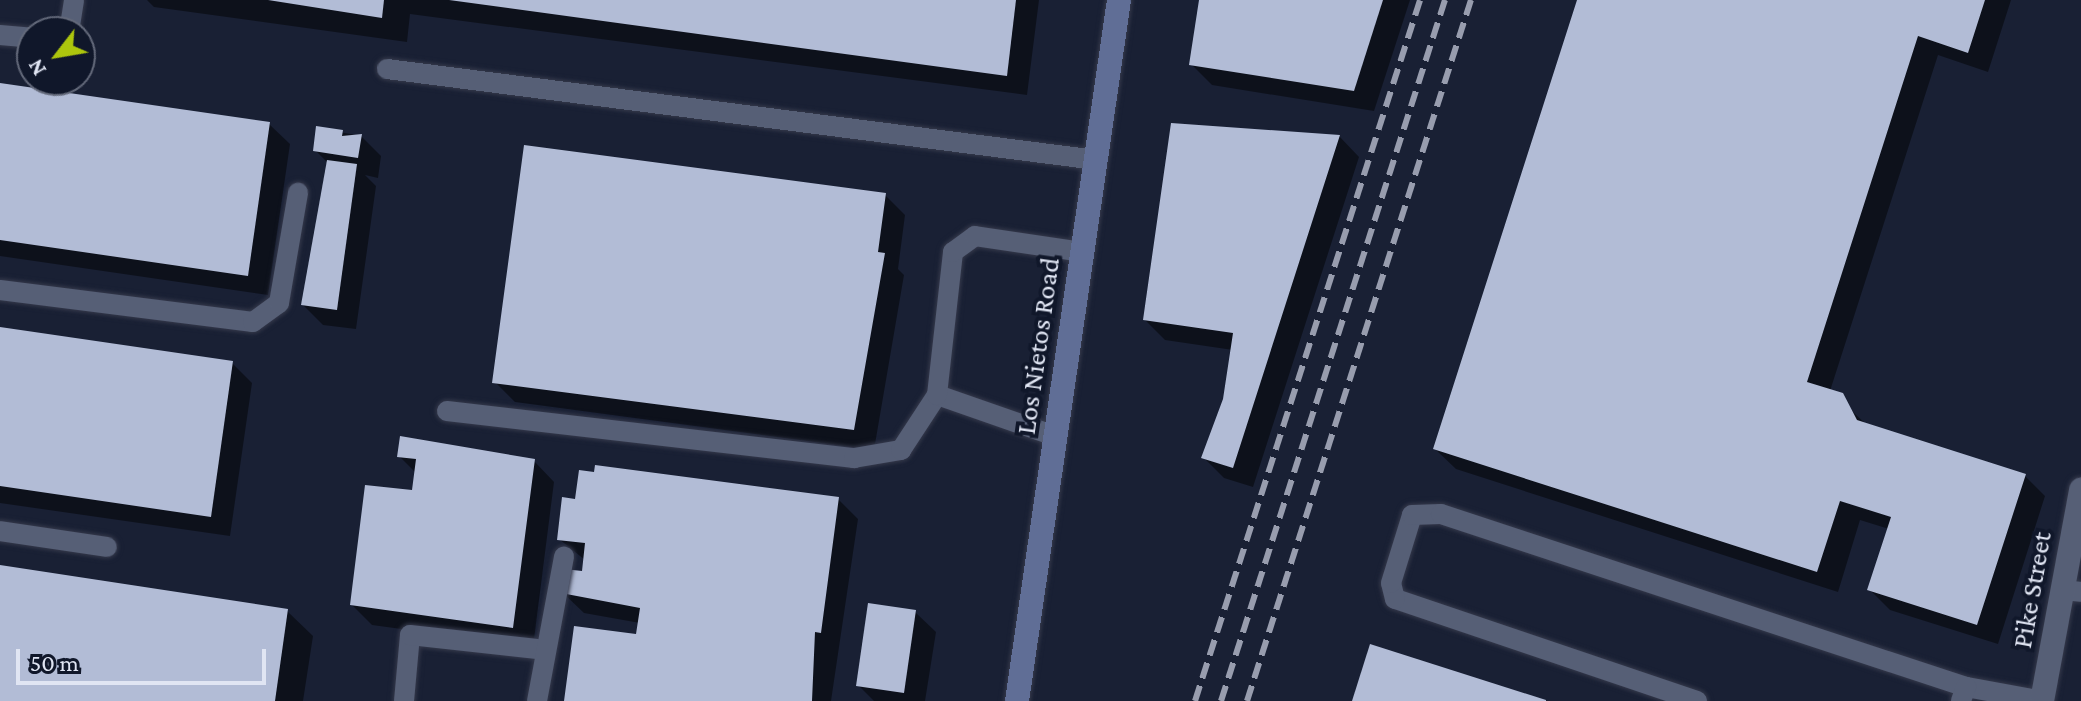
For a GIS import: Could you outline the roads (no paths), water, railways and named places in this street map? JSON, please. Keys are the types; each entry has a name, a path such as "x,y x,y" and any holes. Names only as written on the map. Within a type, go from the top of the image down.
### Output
{"main road":[{"name":"Los Nietos Road","path":"1017,701 1119,0"}],"street":[{"name":"Pike Street","path":"2042,701 2072,591 2081,490"}],"lane":[{"path":"387,69 1096,160"},
{"path":"0,290 253,322 279,303 298,193"},
{"path":"447,411 854,458 901,450 937,395 953,252 975,236 1082,252"},
{"path":"937,395 1055,436"},
{"path":"1697,701 1395,599 1391,583 1412,515 1441,514 1964,694 2042,701"},
{"path":"0,531 107,547"},
{"path":"537,701 564,557"},
{"path":"404,701 410,635 546,650"}],"railway":[{"path":"1195,701 1420,0"},
{"path":"1221,701 1445,0"},
{"path":"1247,701 1471,0"}]}
